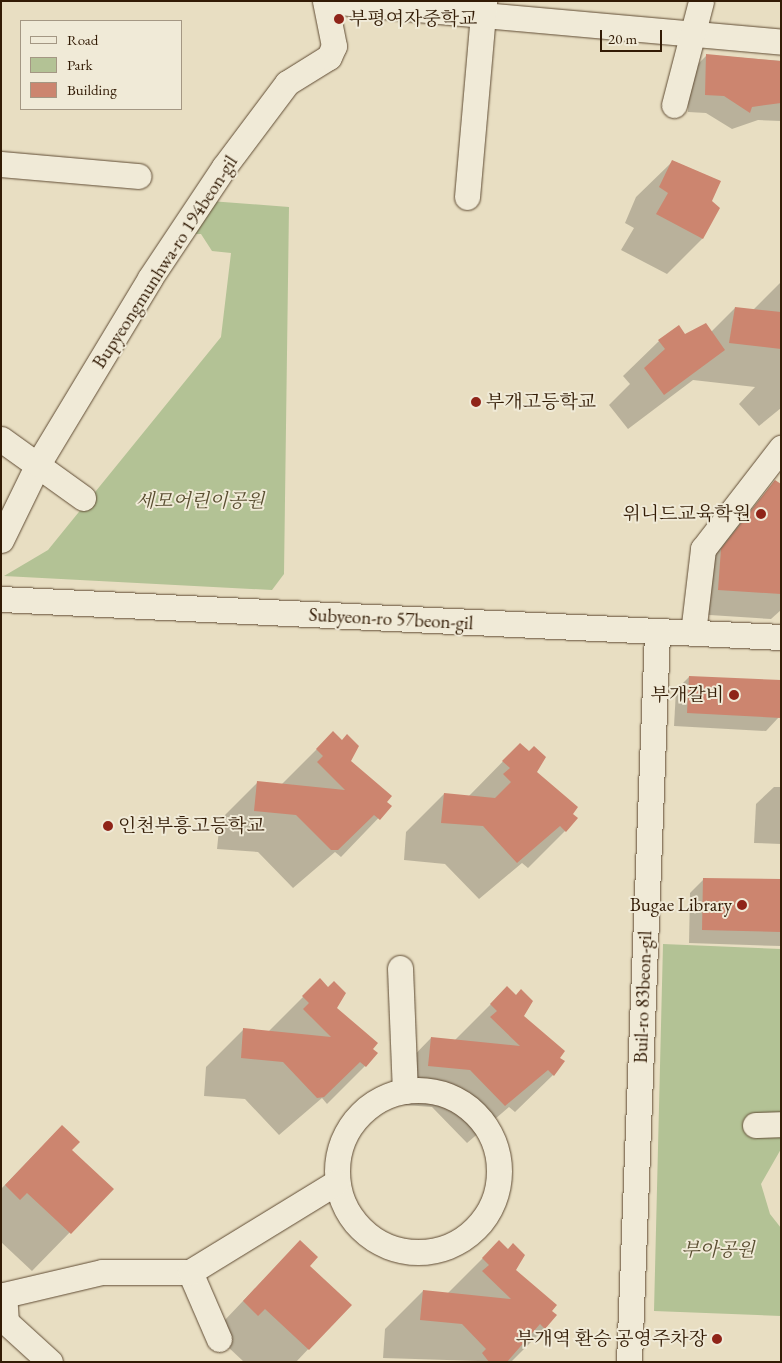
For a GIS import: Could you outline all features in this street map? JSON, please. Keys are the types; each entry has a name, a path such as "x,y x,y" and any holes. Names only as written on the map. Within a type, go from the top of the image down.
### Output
{"street":[{"path":"325,1 483,8 690,35 781,42"},
{"name":"Bupyeongmunhwa-ro 194beon-gil","path":"1,540 38,464 150,278 224,167 287,83 328,57 334,46 325,1"},
{"path":"674,105 690,35 701,1"},
{"path":"467,197 483,8"},
{"path":"1,164 138,176"},
{"path":"1,439 83,498"},
{"path":"693,633 697,568 703,549 781,448"},
{"name":"Subyeon-ro 57beon-gil","path":"1,600 781,638"},
{"name":"Buil-ro 83beon-gil","path":"629,1362 657,632"},
{"path":"400,968 405,1091"},
{"path":"405,1091 432,1091 458,1100 480,1118 494,1141 500,1168 496,1195 484,1219 464,1238 439,1250 412,1252 394,1248 362,1230 346,1208 338,1182 338,1157 346,1134 374,1104 405,1091"},
{"path":"755,1125 781,1124"},
{"path":"50,1362 6,1322 4,1295 102,1272 190,1272 338,1182"},
{"path":"190,1272 219,1339"}],"green space":[{"name":"세모어린이공원","path":"210,201 289,207 284,574 272,590 4,576 48,550 221,337 231,253 212,251 201,234 188,234"},
{"name":"부아공원","path":"663,944 781,949 781,1149 761,1184 770,1214 781,1228 781,1316 654,1311"}],"building":[{"path":"706,54 781,61 781,103 752,107 750,113 724,96 705,95"},
{"path":"672,160 721,181 712,201 720,208 703,239 656,214 668,193 659,187"},
{"path":"735,307 781,312 781,349 729,343"},
{"path":"706,323 725,350 664,395 644,368 665,349 658,340 679,325 685,334"},
{"name":"위니드교육학원","path":"775,480 781,484 781,594 718,590 721,549"},
{"name":"부개갈비","path":"689,676 781,680 781,718 687,713"},
{"path":"333,731 342,740 347,734 359,746 351,761 392,796 387,802 392,806 380,820 374,815 338,850 331,850 296,815 254,811 257,781 345,790 317,762 323,756 316,749"},
{"path":"520,743 529,751 534,746 546,757 537,772 578,807 573,814 578,818 566,832 560,826 517,863 483,826 441,823 444,793 495,798 511,782 503,774 510,768 502,761"},
{"name":"Bugae Library","path":"703,878 781,879 781,932 702,930"},
{"path":"320,978 328,987 334,981 346,993 337,1008 378,1043 373,1049 378,1053 366,1067 360,1062 324,1097 317,1098 283,1062 241,1058 243,1028 331,1037 303,1009 309,1003 302,996"},
{"path":"507,986 516,995 521,989 533,1001 524,1016 565,1051 560,1058 565,1061 554,1076 548,1070 505,1106 470,1070 428,1066 431,1037 520,1046 490,1017 497,1011 490,1004"},
{"path":"62,1125 80,1142 72,1150 114,1189 71,1234 27,1193 20,1200 5,1185"},
{"path":"300,1240 318,1257 310,1266 352,1305 309,1350 265,1309 258,1316 243,1301"},
{"path":"499,1240 508,1249 513,1243 525,1255 516,1270 557,1305 552,1311 557,1315 545,1329 540,1324 507,1362 489,1362 482,1353 486,1349 462,1324 420,1320 423,1290 511,1299 482,1271 489,1265 482,1258"}],"place":[{"name":"부평여자중학교","path":"339,19"},
{"name":"부개고등학교","path":"476,402"},
{"name":"위니드교육학원","path":"761,514"},
{"name":"부개갈비","path":"734,695"},
{"name":"인천부흥고등학교","path":"108,826"},
{"name":"Bugae Library","path":"742,905"},
{"name":"부개역 환승 공영주차장","path":"717,1339"}]}
